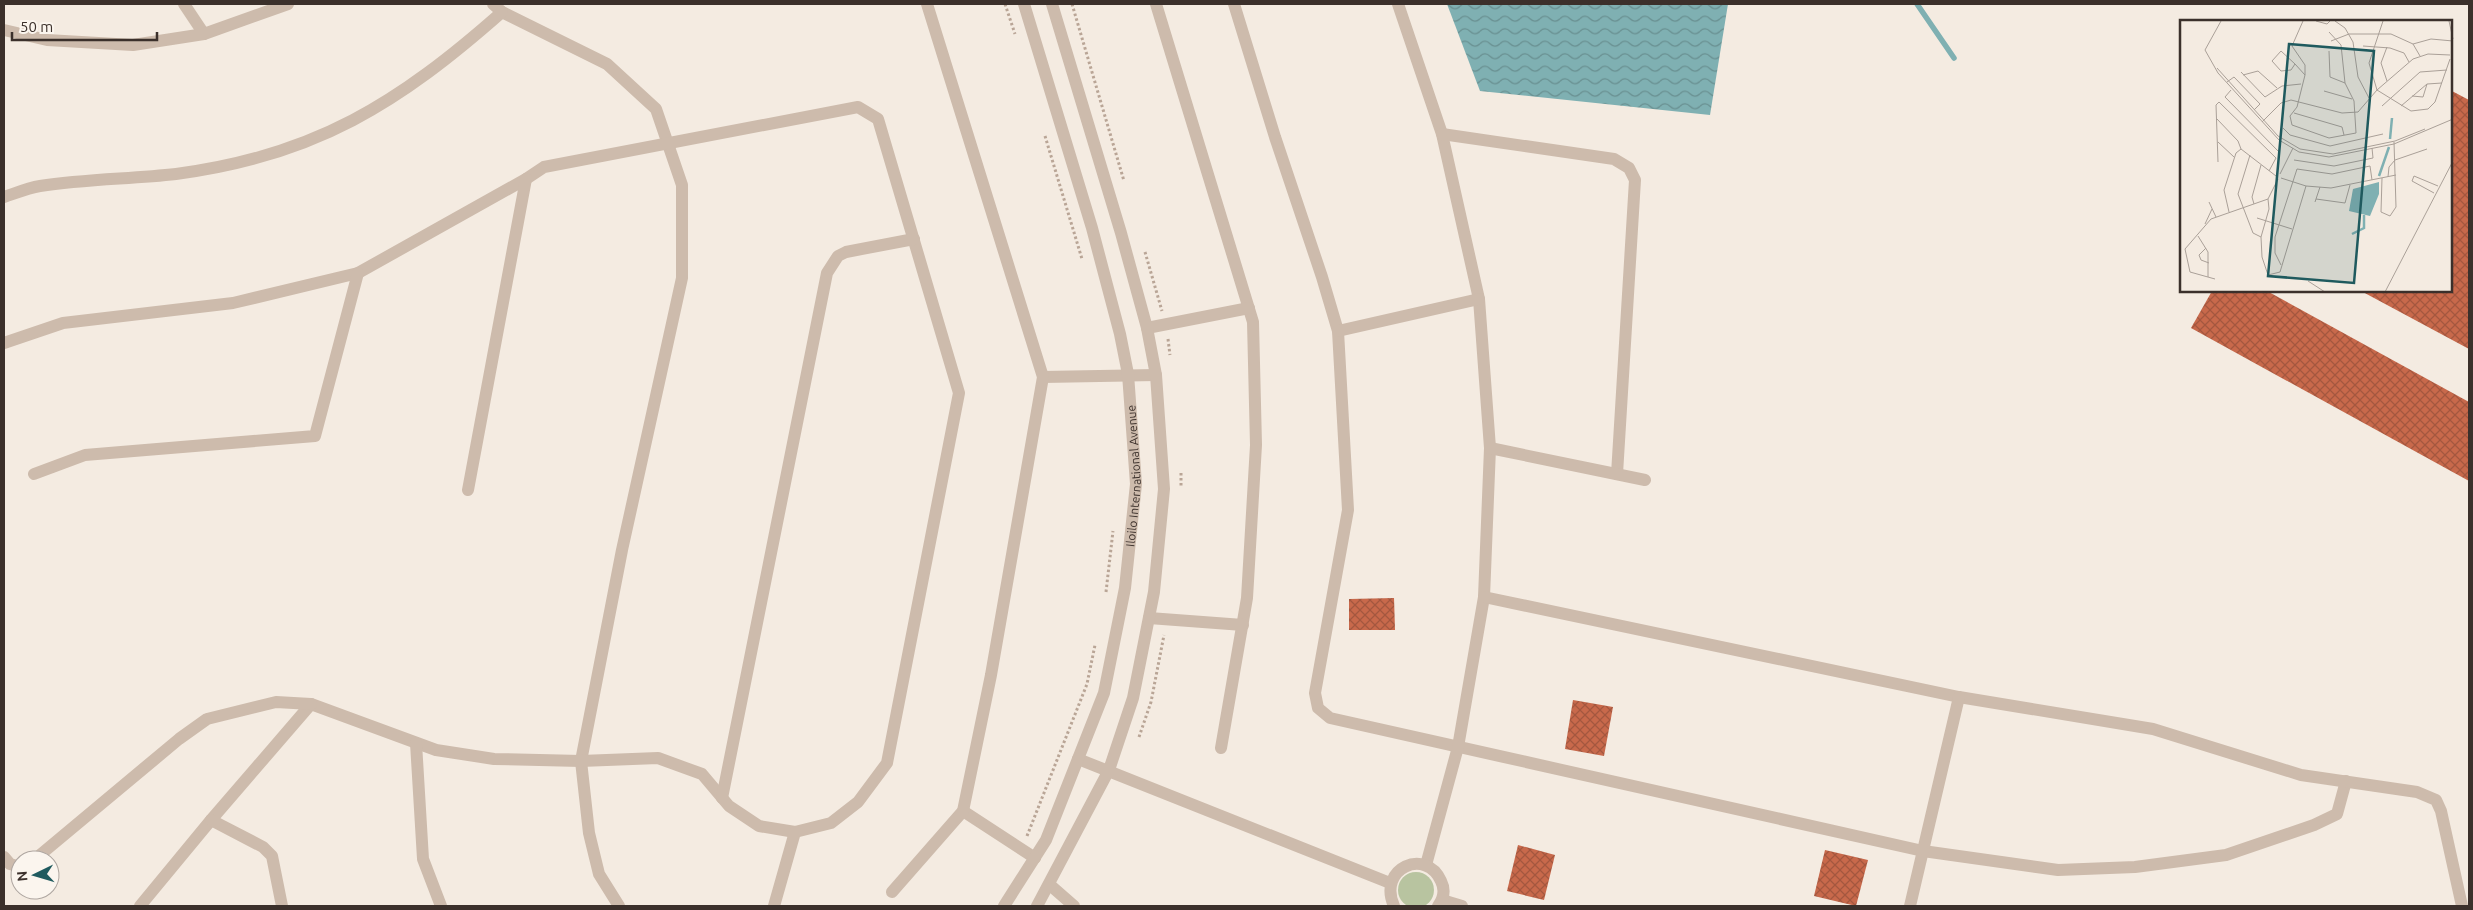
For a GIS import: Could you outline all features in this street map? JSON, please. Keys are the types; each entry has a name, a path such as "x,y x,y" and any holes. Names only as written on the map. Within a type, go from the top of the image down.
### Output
{"street":[{"path":"184,4 204,34"},
{"path":"4,30 47,40 133,45 204,34 288,4"},
{"path":"892,892 963,811 992,675 1044,377 926,4"},
{"name":"Iloilo International Avenue","path":"1004,906 1046,840 1104,694 1125,588 1136,484 1128,374 1120,334 1092,228 1024,4"},
{"path":"1037,906 1050,885 1109,770 1133,698 1154,592 1164,489 1156,375 1147,328 1121,233 1052,4"},
{"path":"1156,4 1253,322 1256,445 1247,598 1221,748"},
{"path":"1234,4 1338,331 1348,510 1314,693 1318,708 1330,718 1923,851 2058,870 2135,868 2226,855 2314,825 2337,814 2346,781"},
{"path":"1398,4 1442,134 1479,299 1490,448 1484,597 1458,747 1426,865"},
{"path":"4,197 39,186 176,174 236,164 290,149 348,124 397,96 455,53 497,8 607,64 656,109 669,142 682,185 682,278 622,550 581,760 589,833 599,874 619,906"},
{"path":"4,342 63,322 233,302 358,274 544,167 858,107 878,119 959,393 887,763 858,802 831,823 795,832 759,826 729,806 702,774 658,758 581,760 494,759 436,750 311,704 276,702 207,719 179,739 46,850"},
{"path":"1442,134 1614,160 1629,168 1635,180 1617,474"},
{"path":"468,490 526,179"},
{"path":"722,798 827,273 838,256 846,252 914,239"},
{"path":"34,474 85,455 315,436 358,274"},
{"path":"1338,331 1479,299"},
{"path":"1147,328 1249,308"},
{"path":"1044,377 1156,375"},
{"path":"1490,448 1646,480"},
{"path":"1484,597 1959,698 2153,729 2301,774 2417,792 2436,800 2441,811 2462,906"},
{"path":"1149,618 1243,625"},
{"path":"1910,906 1959,698"},
{"path":"140,906 311,704"},
{"path":"416,743 423,859 441,906"},
{"path":"1078,759 1390,883"},
{"path":"963,811 1035,858"},
{"path":"211,820 263,847 272,856 282,906"},
{"path":"774,906 795,832"},
{"path":"1394,906 1389,896 1390,883 1398,870 1411,864 1426,865 1438,874 1443,886 1440,903 1462,906"},
{"path":"1050,885 1074,906"}],"path":[{"path":"1005,4 1016,41"},
{"path":"1045,134 1084,268"},
{"path":"1105,600 1114,527"},
{"path":"1021,848 1087,684 1097,638"}],"green space":[{"path":"1416,872 1429,877 1434,890 1429,903 1416,908 1403,903 1398,890 1403,877"}],"water":[{"path":"1447,4 1728,4 1710,115 1480,91"}],"building":[{"path":"2453,92 2469,100 2469,349 2363,292 2453,292"},
{"path":"2211,292 2269,292 2469,402 2469,481 2191,328"},
{"path":"1394,598 1395,630 1349,630 1349,599"},
{"path":"1573,700 1613,707 1604,756 1565,749"},
{"path":"1518,845 1555,855 1544,900 1507,891"},
{"path":"1825,850 1868,860 1856,906 1814,896"}],"waterway":[{"path":"1917,4 1954,58"}]}
